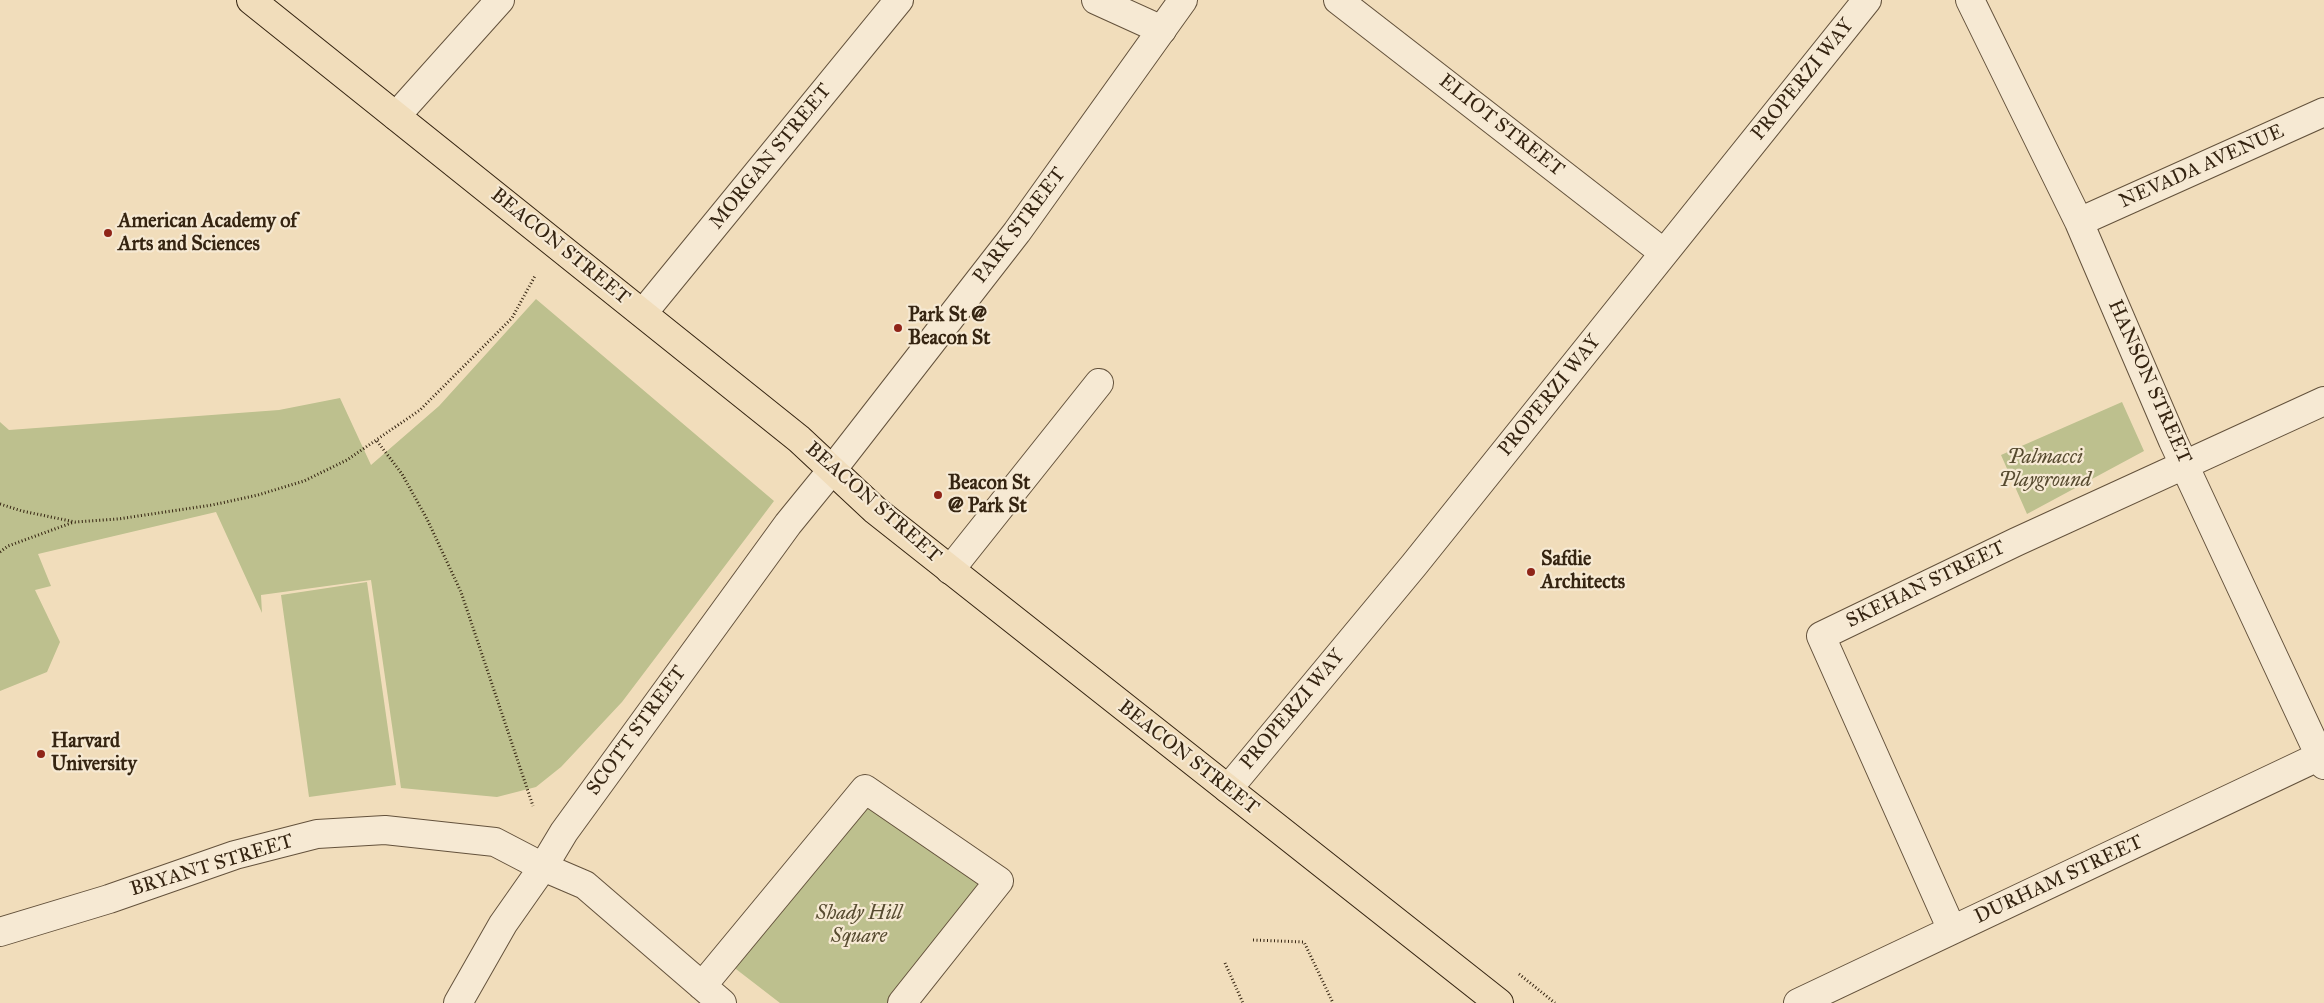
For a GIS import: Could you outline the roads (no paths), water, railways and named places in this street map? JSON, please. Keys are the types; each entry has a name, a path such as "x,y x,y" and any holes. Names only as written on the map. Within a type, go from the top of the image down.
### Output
{"main road":[{"name":"BEACON STREET","path":"251,0 799,438 875,510 1499,1003"}],"street":[{"path":"396,116 500,0"},
{"name":"MORGAN STREET","path":"643,313 899,0"},
{"path":"1096,0 1162,30"},
{"name":"PARK STREET","path":"832,470 1017,232 1183,0"},
{"name":"ELIOT STREET","path":"1338,0 1664,253"},
{"name":"PROPERZI WAY","path":"1228,789 1427,550 1867,0"},
{"name":"HANSON STREET","path":"1970,0 2079,222 2185,464 2322,761"},
{"name":"NEVADA AVENUE","path":"2079,222 2324,112"},
{"path":"950,570 1098,383"},
{"name":"SKEHAN STREET","path":"1952,930 1821,636 2185,464 2324,401"},
{"name":"SCOTT STREET","path":"458,1003 503,924 576,816 788,524 832,470"},
{"name":"DURHAM STREET","path":"1798,1003 1952,930 2322,761"},
{"path":"712,994 865,789 999,881 902,1003"},
{"name":"BRYANT STREET","path":"0,932 109,899 235,854 317,834 384,830 495,842 543,867 585,885 712,994"}],"place":[{"name":"American Academy of Arts and Sciences","path":"108,233"},
{"name":"Park St @ Beacon St","path":"898,328"},
{"name":"Beacon St @ Park St","path":"938,495"},
{"name":"Safdie Architects","path":"1531,572"},
{"name":"Harvard University","path":"41,754"}],"park label":[{"name":"Palmacci Playground","path":"2045,470"},
{"name":"Shady Hill Square","path":"859,926"}]}
